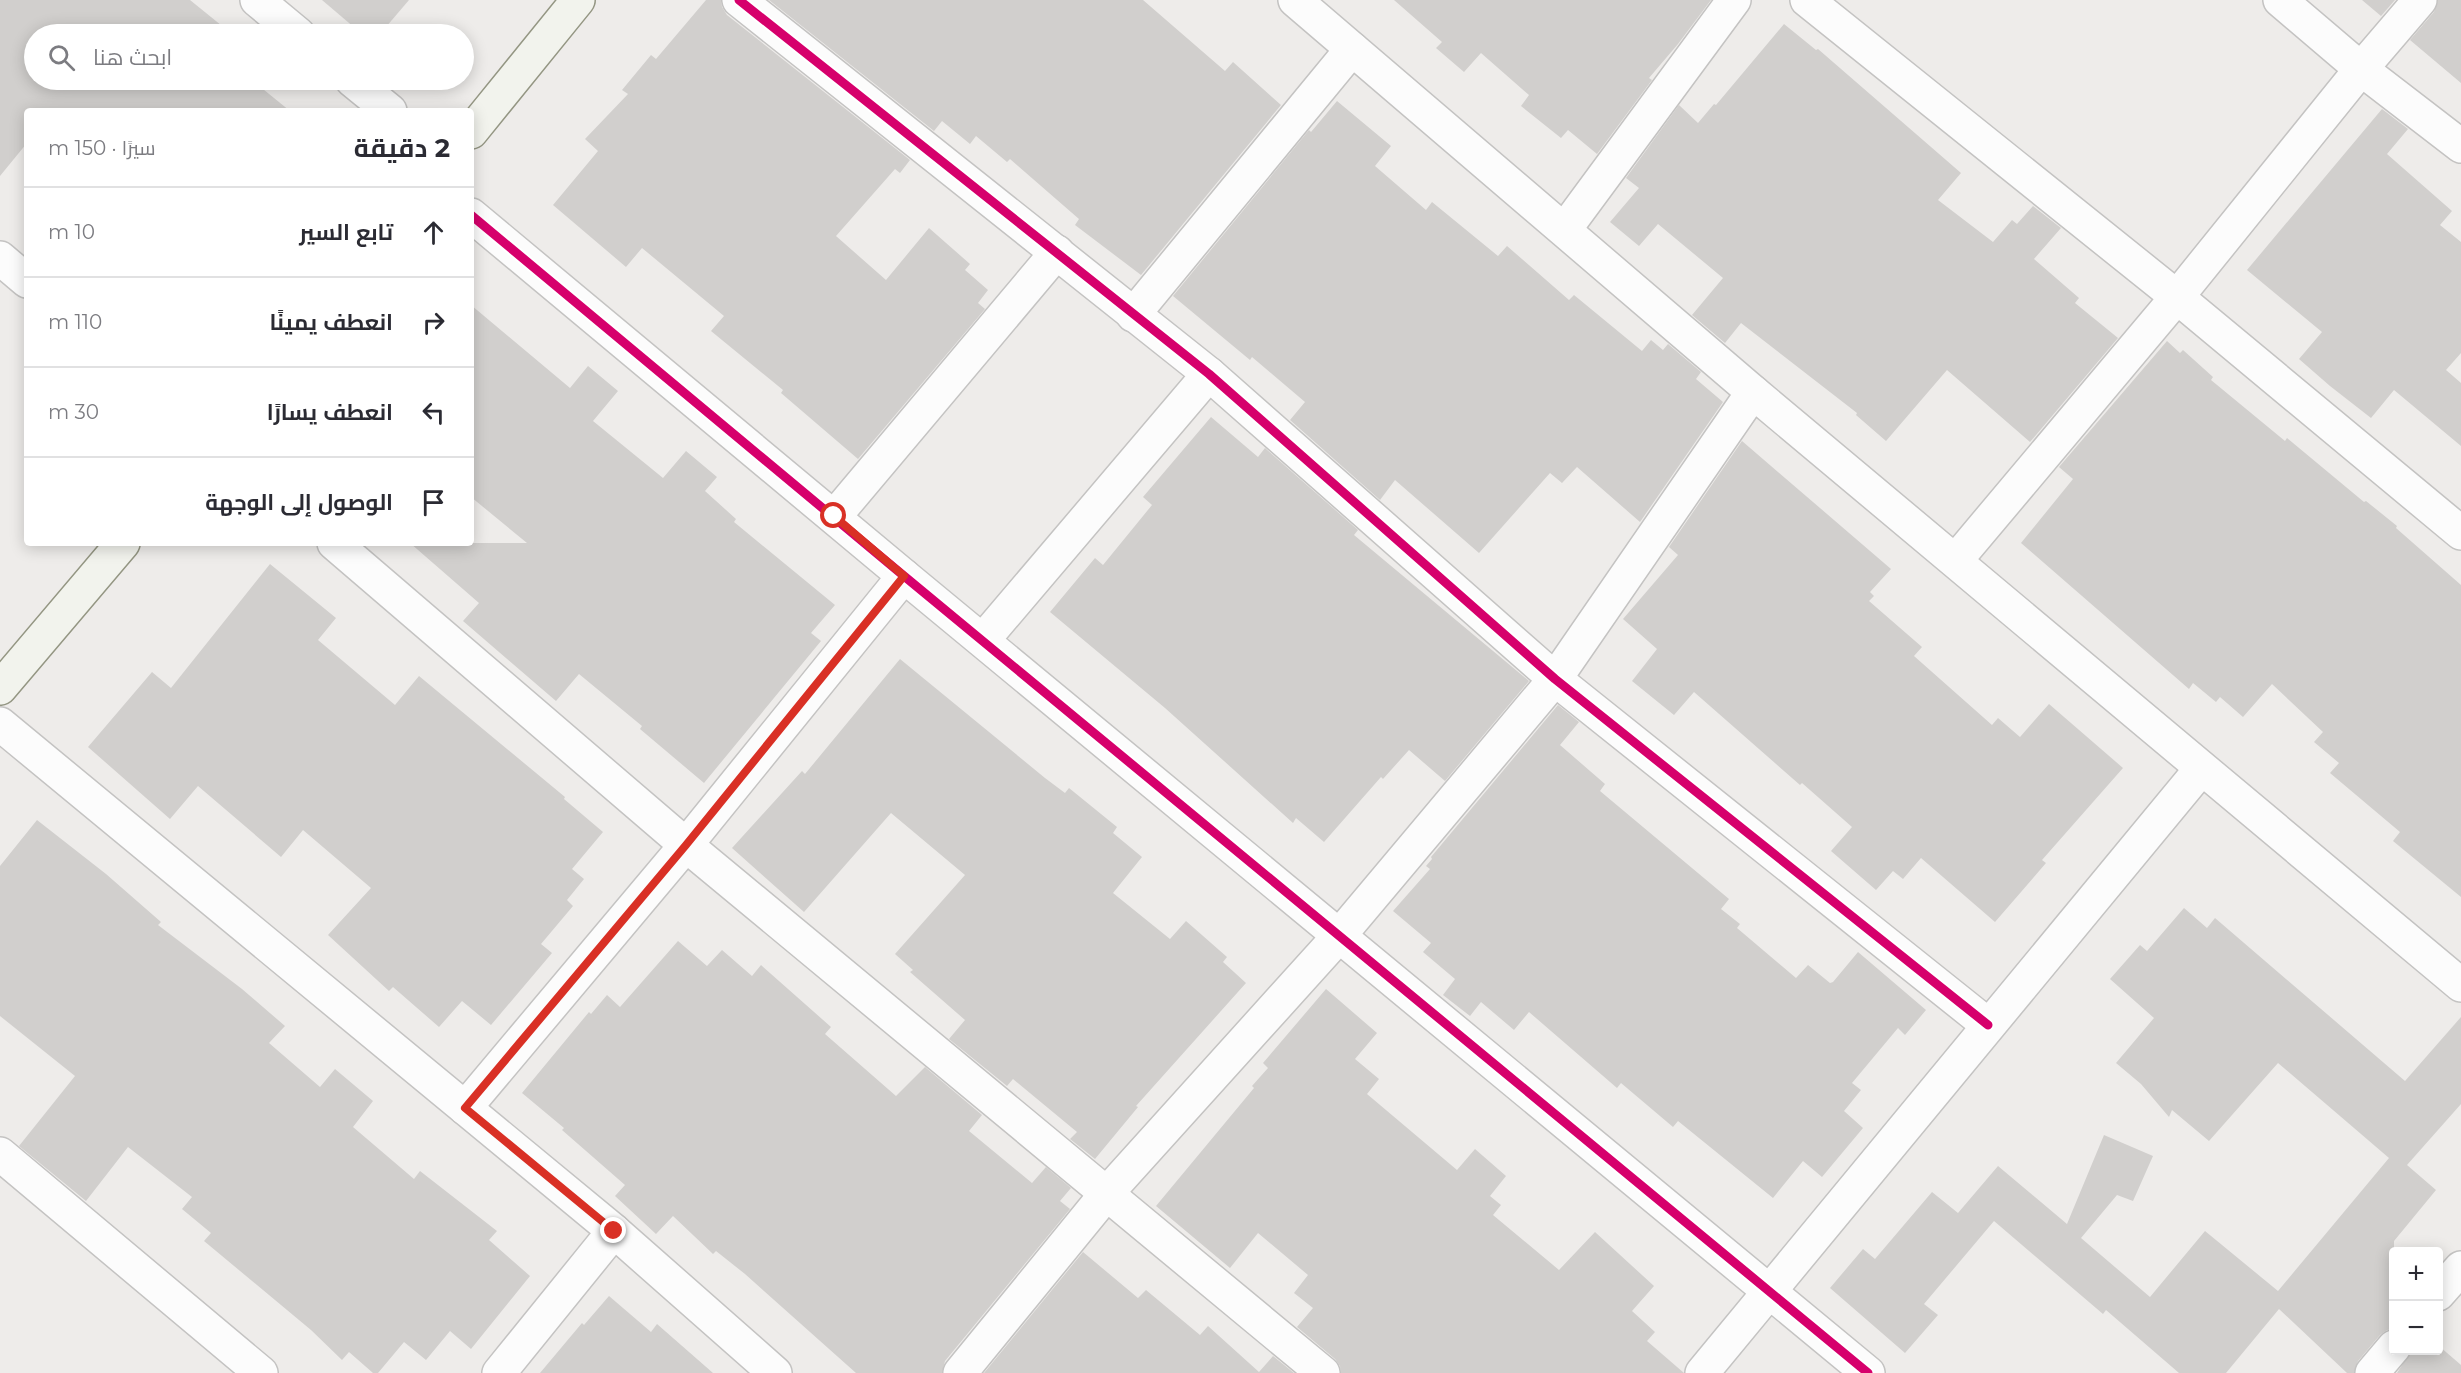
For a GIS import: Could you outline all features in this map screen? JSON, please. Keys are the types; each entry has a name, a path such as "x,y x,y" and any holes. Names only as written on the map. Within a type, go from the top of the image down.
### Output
{"street":[{"path":"257,0 286,24"},
{"path":"474,128 578,0"},
{"path":"739,0 1209,374 1556,679 1988,1025"},
{"path":"1295,0 1753,392 2461,985"},
{"path":"1565,229 1734,0"},
{"path":"1807,0 2177,297 2461,533"},
{"path":"2280,0 2361,69 2461,146"},
{"path":"1956,560 2177,297 2361,69 2421,0"},
{"path":"1133,315 1352,49"},
{"path":"364,90 386,108"},
{"path":"474,217 1868,1373"},
{"path":"834,516 1057,252"},
{"path":"0,258 24,278"},
{"path":"983,640 1209,374"},
{"path":"960,1373 1107,1192 1339,936 1556,679 1753,392"},
{"path":"0,688 120,546"},
{"path":"337,546 686,845 1323,1373"},
{"path":"465,1108 686,845 904,576"},
{"path":"0,724 614,1231 775,1373"},
{"path":"1702,1373 2201,769"},
{"path":"0,1154 258,1372"},
{"path":"499,1373 614,1231"},
{"path":"2443,1289 2461,1268"},
{"path":"2372,1373 2389,1353"}],"building":[{"path":"0,0 190,0 220,24 24,24 24,90 264,90 286,108 24,108 24,147 0,176"},
{"path":"322,0 409,0 389,24 350,24"},
{"path":"706,0 721,0 727,15 910,160 900,173 895,169 836,236 886,280 929,228 970,264 965,270 988,290 978,303 985,309 858,459 781,393 783,390 711,331 724,316 642,248 626,267 553,205 598,151 585,139 628,94 622,90 651,55 656,59"},
{"path":"769,0 1143,0 1225,71 1233,62 1281,105 1141,275 1075,225 1079,219 1010,159 1007,162 976,136 970,144 942,121 934,131"},
{"path":"1394,0 1711,0 1649,78 1652,80 1597,154 1568,130 1561,138 1521,106 1529,95 1481,53 1464,72 1436,48 1442,42"},
{"path":"2362,0 2395,0 2381,16"},
{"path":"2438,0 2461,0 2461,83 2410,40 2434,12"},
{"path":"1784,24 1816,50 1818,49 1961,173 1938,200 1993,242 2012,220 2017,224 2033,206 2061,228 2034,259 2079,298 2075,303 2118,338 2030,442 1947,370 1886,441 1856,415 1857,413 1741,323 1725,343 1692,315 1723,278 1658,224 1639,246 1610,222 1639,188 1626,178 1679,105 1698,123"},
{"path":"1337,101 1391,146 1375,166 1426,210 1432,202 1498,256 1507,246 1569,300 1574,295 1642,351 1651,340 1663,350 1668,344 1701,372 1696,379 1723,402 1640,522 1577,467 1562,483 1550,473 1479,553 1395,480 1380,500 1290,420 1305,402 1252,357 1250,360 1173,296 1309,130 1311,132"},
{"path":"2382,109 2408,129 2387,154 2452,211 2440,225 2461,242 2461,353 2446,370 2461,383 2461,446 2394,390 2371,418 2330,386 2299,359 2322,332 2247,270"},
{"path":"474,308 570,388 588,366 618,391 593,421 663,478 686,451 717,477 705,491 736,519 734,522 835,605 811,633 821,641 704,783 640,729 642,726 579,674 556,701 463,621 479,603 413,546 527,543 474,499"},
{"path":"2167,341 2180,353 2183,350 2213,377 2211,380 2285,441 2287,438 2364,502 2366,501 2397,526 2396,528 2461,585 2461,897 2393,841 2400,832 2330,773 2339,763 2314,742 2323,732 2272,684 2243,717 2220,697 2216,702 2193,683 2189,689 2021,543 2073,479 2059,467"},
{"path":"1211,417 1258,457 1265,448 1358,530 1354,535 1529,681 1445,781 1409,750 1383,779 1381,777 1324,842 1296,818 1293,823 1165,708 1050,612 1095,558 1103,565 1152,505 1143,497"},
{"path":"1742,441 1891,569 1870,592 1874,596 1869,601 1922,647 1914,656 1992,725 1998,718 2020,737 2049,704 2123,768 2042,860 2046,863 1995,922 1921,858 1903,879 1893,871 1876,890 1831,851 1852,827 1802,783 1800,785 1694,692 1674,715 1632,681 1657,649 1623,619 1678,555 1669,547"},
{"path":"270,564 336,618 318,640 395,705 419,676 565,797 564,799 603,832 572,869 584,879 567,900 573,906 541,944 552,953 491,1025 462,1001 439,1027 393,987 389,991 328,935 371,888 303,830 281,857 198,786 170,819 88,747 152,672 171,688"},
{"path":"900,659 1045,778 1065,793 1069,788 1117,827 1113,833 1142,857 1113,893 1170,939 1186,921 1227,957 1223,962 1246,983 1136,1106 1138,1107 1095,1159 1070,1139 1077,1132 1013,1079 1007,1086 949,1039 965,1020 910,972 913,970 895,954 965,875 891,813 804,912 732,848 802,771 805,774"},
{"path":"1558,705 1579,722 1560,745 1605,784 1600,791 1729,899 1721,909 1740,924 1737,928 1796,978 1808,965 1830,983 1833,982 1858,952 1926,1010 1905,1035 1898,1028 1852,1083 1861,1090 1844,1111 1863,1128 1822,1177 1803,1161 1773,1198 1678,1121 1673,1127 1621,1083 1617,1088 1529,1012 1514,1030 1481,1002 1470,1016 1443,995 1455,979 1423,952 1431,943 1393,911 1430,869 1426,866 1432,859 1431,857"},
{"path":"37,820 106,874 161,922 158,925 242,989 285,1026 269,1043 320,1087 335,1069 373,1101 353,1127 414,1179 420,1171 497,1231 489,1240 530,1276 471,1349 450,1331 426,1360 404,1342 378,1373 373,1373 349,1352 342,1360 311,1330 204,1241 211,1233 182,1209 192,1197 128,1147 86,1201 19,1146 75,1076 0,1016 0,866"},
{"path":"2184,908 2207,928 2215,918 2405,1081 2461,1017 2461,1104 2407,1165 2436,1190 2394,1241 2394,1247 2389,1247 2389,1330 2380,1335 2358,1361 2354,1373 2347,1373 2279,1309 2226,1373 2179,1373 2106,1310 2103,1314 1994,1221 1924,1304 1938,1315 1905,1353 1830,1288 1863,1249 1875,1259 1932,1192 1958,1213 1998,1166 2067,1224 2104,1135 2153,1156 2133,1201 2117,1195 2081,1238 2150,1297 2205,1231 2278,1291 2389,1158 2278,1063 2209,1141 2172,1110 2169,1117 2141,1084 2116,1063 2154,1018 2110,979 2140,945 2147,951"},
{"path":"678,941 707,966 722,950 752,976 761,965 831,1027 825,1034 896,1096 925,1067 982,1115 969,1131 1032,1183 1046,1167 1071,1188 1060,1201 1070,1209 945,1361 942,1373 856,1373 745,1274 716,1251 713,1254 673,1216 656,1234 615,1196 625,1185 562,1130 564,1128 522,1093 589,1012 591,1014 607,995 620,1007"},
{"path":"1326,989 1377,1033 1355,1059 1379,1079 1367,1094 1457,1170 1475,1149 1506,1176 1490,1196 1501,1205 1493,1215 1559,1270 1595,1232 1654,1286 1632,1311 1655,1332 1647,1341 1684,1373 1341,1373 1340,1366 1335,1359 1297,1327 1313,1308 1294,1293 1308,1275 1258,1233 1230,1268 1156,1206 1254,1088 1252,1086 1268,1068 1263,1063"},
{"path":"1083,1252 1138,1298 1146,1290 1200,1335 1208,1326 1259,1372 1273,1356 1294,1373 984,1373"},
{"path":"609,1296 651,1332 657,1324 713,1373 540,1373 582,1323 584,1325"},
{"path":"2443,1349 2461,1365 2461,1373 2397,1373 2409,1355 2443,1355"}],"cycle path":[{"path":"739,0 1209,374 1555,679 1988,1025"},
{"path":"474,218 1868,1373"}],"route":[{"path":"614,1231 465,1108 686,845 904,576 834,516"}]}
